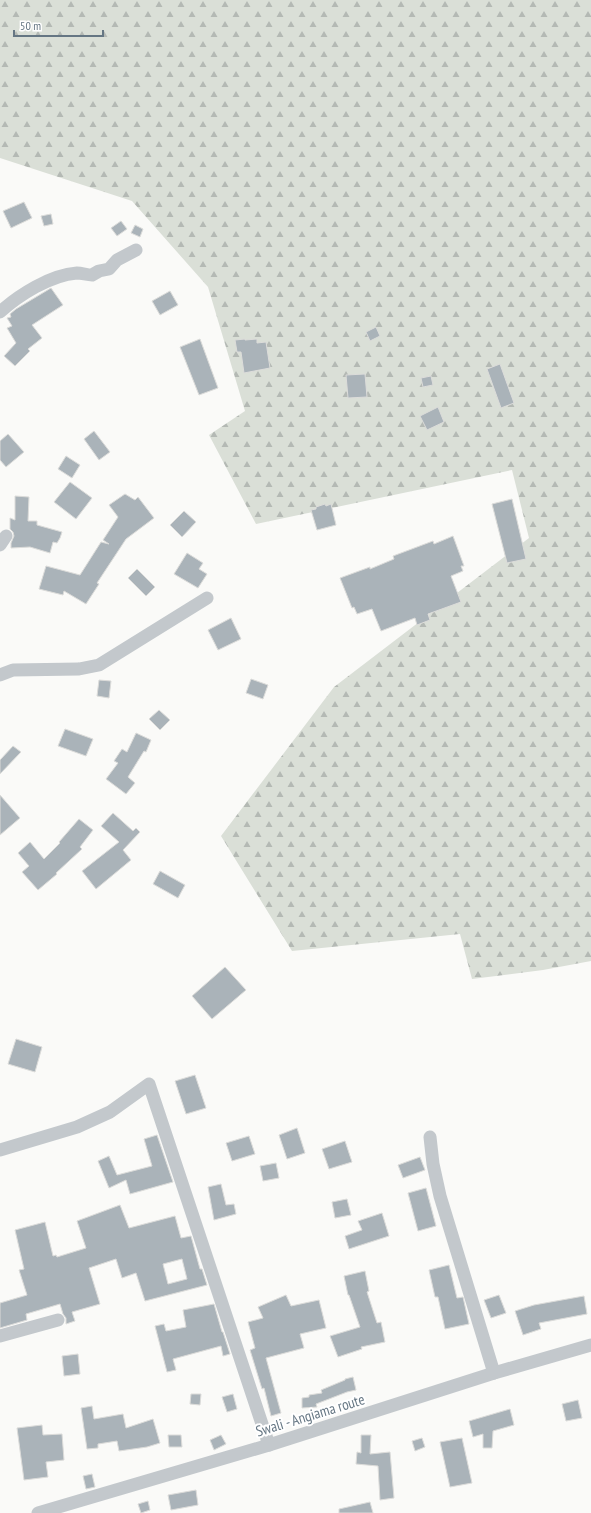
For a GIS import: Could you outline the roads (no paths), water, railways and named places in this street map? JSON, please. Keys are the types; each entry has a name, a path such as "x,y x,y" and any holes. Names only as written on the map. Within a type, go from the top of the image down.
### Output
{"street":[{"path":"0,312 15,300 53,278 77,273 92,275 99,271 109,269 117,260 136,250"},
{"path":"0,675 13,670 78,669 99,665 207,598"},
{"path":"0,1150 77,1127 110,1112 149,1084 270,1445"},
{"path":"430,1137 432,1164 440,1196 494,1373"},
{"path":"0,1336 58,1320"},
{"name":"Swali - Angiama route","path":"38,1513 270,1445 494,1373 591,1345"}]}
